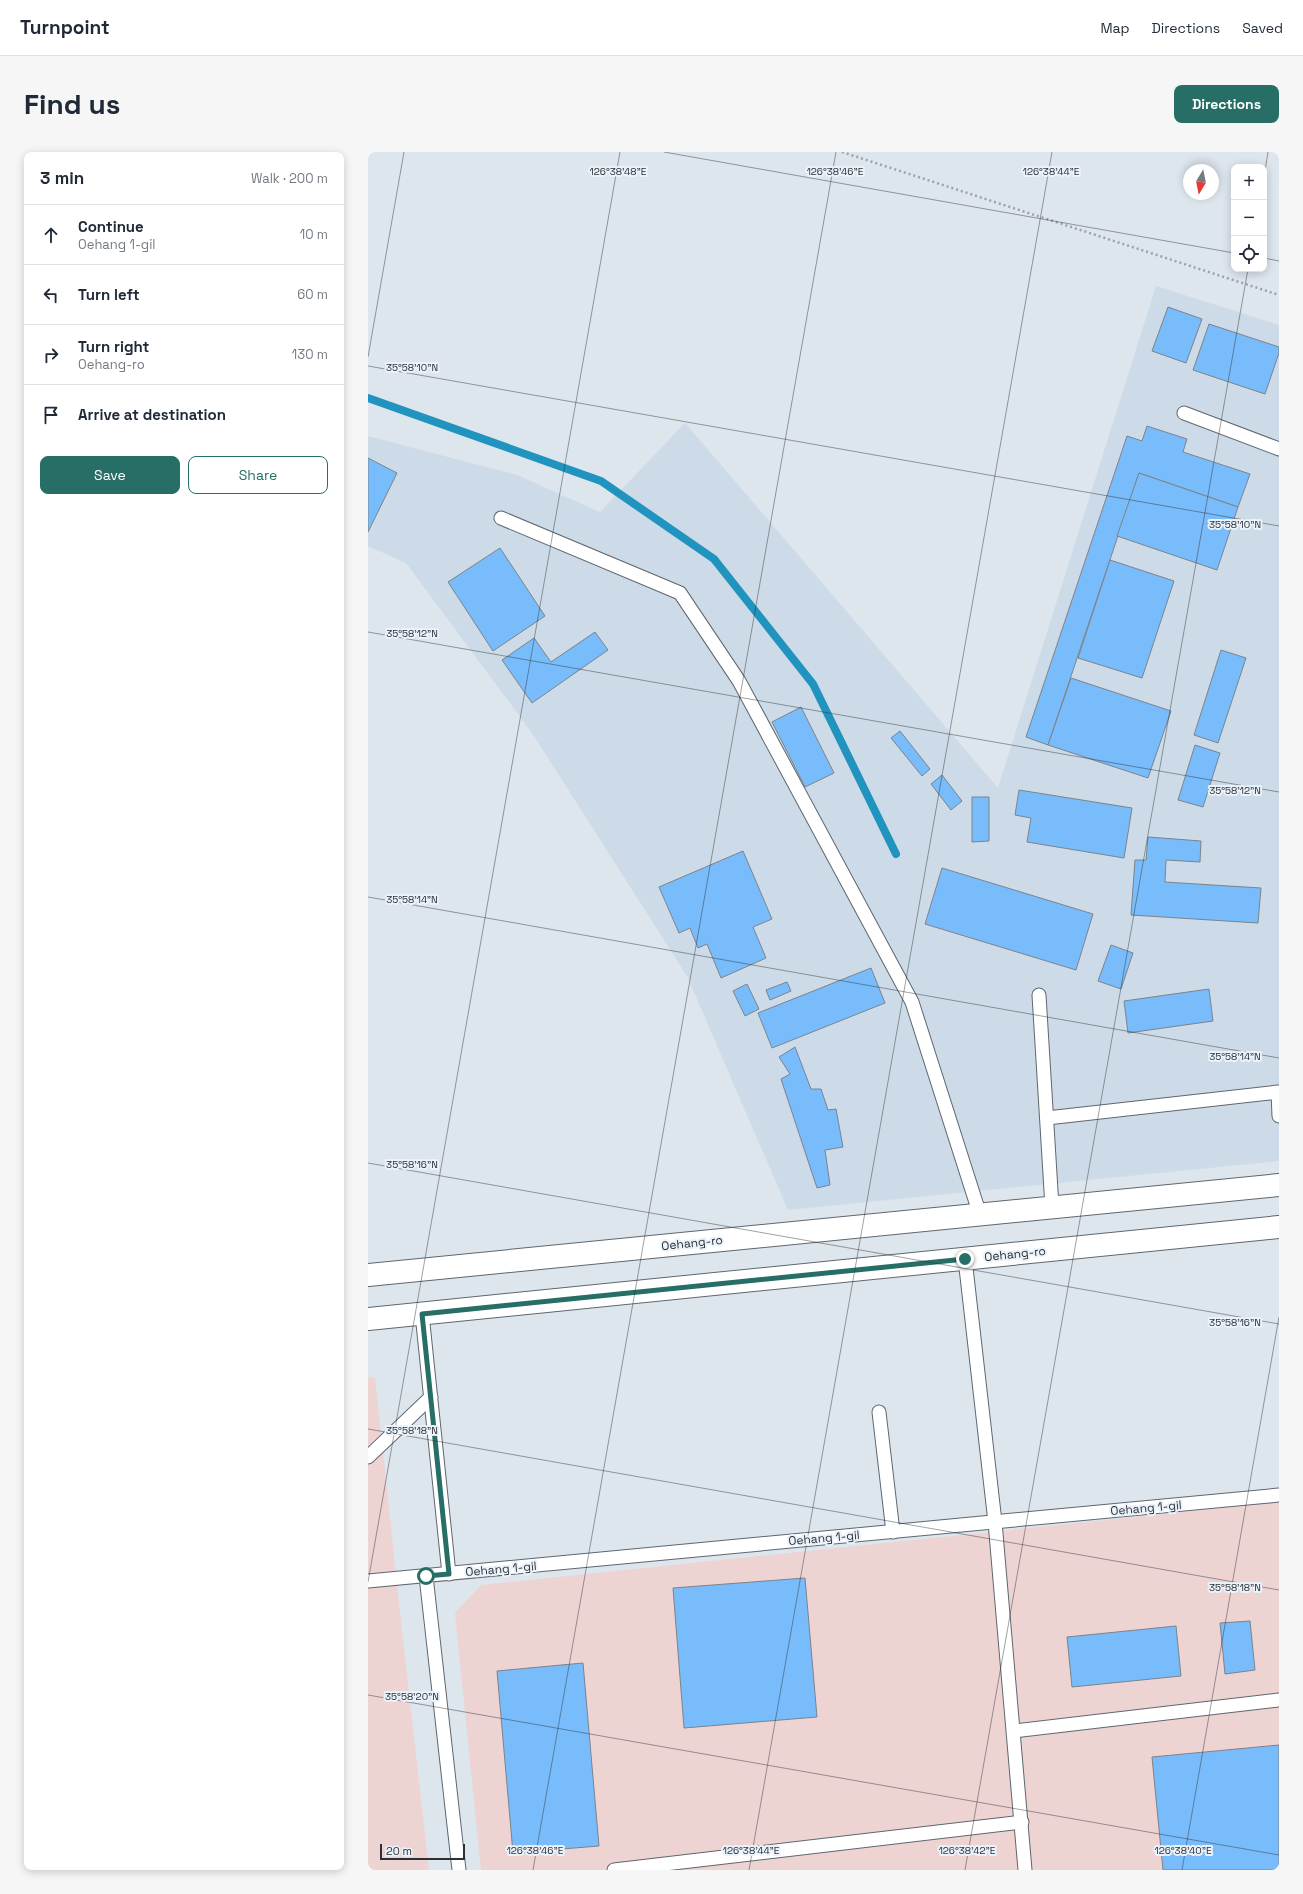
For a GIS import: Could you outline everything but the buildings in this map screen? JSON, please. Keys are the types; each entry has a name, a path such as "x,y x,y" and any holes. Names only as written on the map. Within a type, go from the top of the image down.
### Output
{"main road":[{"name":"Oehang-ro","path":"368,1275 1279,1185"},
{"name":"Oehang-ro","path":"368,1319 1279,1227"}],"lane":[{"path":"1184,413 1279,449"},
{"path":"502,518 680,593 740,681 912,1002 980,1215"},
{"path":"1039,995 1052,1207"},
{"path":"1047,1118 1278,1087 1279,1116"},
{"path":"965,1259 995,1522 1025,1870"},
{"path":"422,1314 449,1574"},
{"path":"368,1457 431,1397"},
{"path":"879,1412 893,1532"},
{"name":"Oehang 1-gil","path":"369,1579 449,1574 1279,1495"},
{"path":"426,1576 459,1870"},
{"path":"1014,1731 1279,1700"},
{"path":"614,1870 1022,1822"}],"path":[{"path":"842,152 1279,295"}],"shaded area":[{"path":"1156,286 1279,325 1279,1161 788,1210 687,976 532,733 406,563 368,546 368,436 517,475 600,512 685,423 998,788"},
{"path":"375,1377 429,1870 368,1870 368,1378"},
{"path":"1279,1502 1279,1870 481,1870 455,1613 481,1585"}],"waterway":[{"path":"368,398 601,481 714,559 813,684 896,854"}],"route":[{"path":"426,1576 449,1574 422,1314 965,1259"}]}
